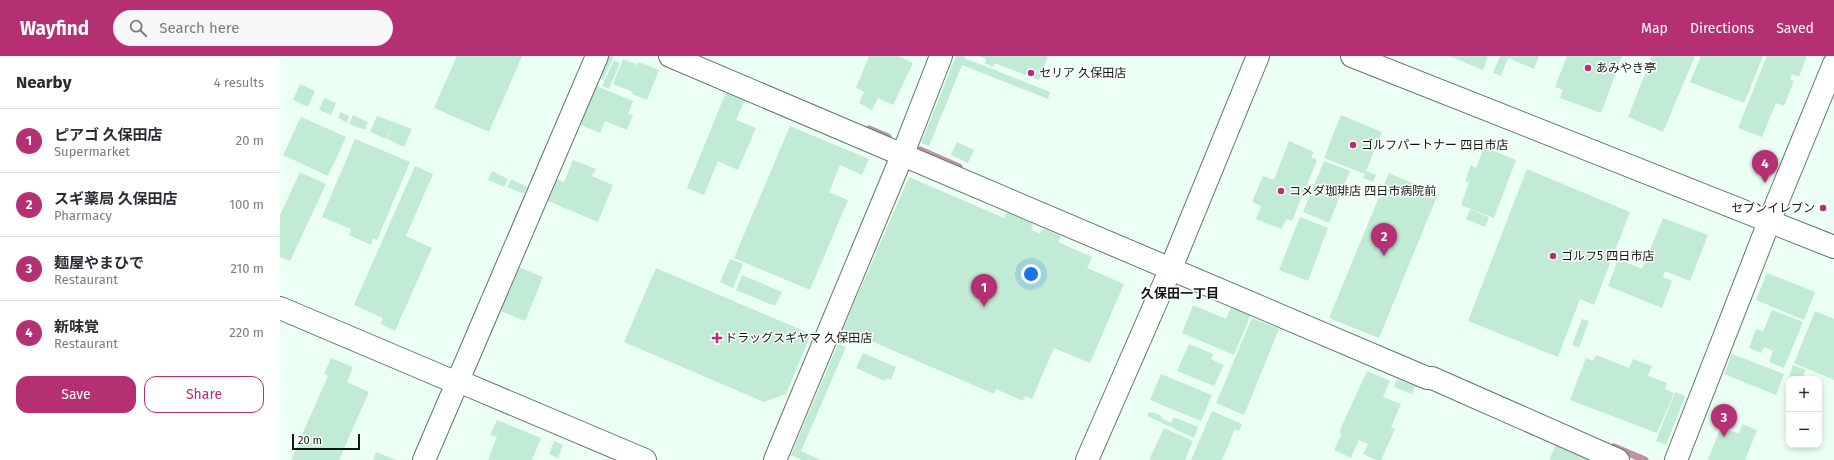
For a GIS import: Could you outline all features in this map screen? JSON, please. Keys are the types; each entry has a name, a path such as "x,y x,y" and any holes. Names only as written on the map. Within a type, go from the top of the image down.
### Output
{"street":[{"path":"424,460 597,56"},
{"path":"670,56 902,156 1171,268 1427,378 1432,378 1618,460"},
{"path":"775,460 902,156 941,56"},
{"path":"1087,460 1171,268 1258,56"},
{"path":"1352,56 1834,247"},
{"path":"1676,460 1769,222 1834,64"},
{"path":"280,308 645,460"}],"building":[{"path":"457,56 522,56 489,132 434,108"},
{"path":"608,56 614,56 603,80 598,78"},
{"path":"869,56 898,56 913,63 893,105 878,98 872,110 859,103 864,92 856,88"},
{"path":"956,56 965,56 964,58 1050,92 1048,99 962,65 929,146 921,143"},
{"name":"セリア 久保田店","path":"978,56 1048,56 1039,80 994,63 993,67 985,63 986,59"},
{"path":"1449,56 1488,56 1483,70"},
{"path":"1500,56 1539,56 1534,69 1508,58 1501,76 1493,73"},
{"path":"1567,56 1622,56 1601,113 1560,98 1563,90 1555,87"},
{"path":"1652,56 1695,56 1663,132 1628,117"},
{"path":"1701,56 1763,56 1744,103 1690,82"},
{"path":"1767,56 1807,56 1799,77 1792,74 1790,79 1794,81 1784,106 1776,103 1762,137 1738,128"},
{"path":"623,59 636,64 635,67 638,62 659,70 647,100 632,94 633,92 613,84"},
{"path":"614,60 620,63 609,89 602,86"},
{"path":"300,84 315,91 308,107 293,100"},
{"path":"594,85 633,101 628,114 633,115 627,130 605,121 600,133 579,124"},
{"path":"726,92 745,100 736,120 756,128 738,170 718,161 704,195 687,188"},
{"path":"324,98 336,103 331,115 319,110"},
{"path":"340,112 349,116 347,123 338,118"},
{"path":"353,115 368,122 365,130 349,124"},
{"name":"ゴルフパートナー 四日市店","path":"1341,115 1382,132 1366,171 1376,175 1373,182 1363,178 1365,174 1324,158"},
{"path":"377,116 412,129 404,147 387,139 393,125 386,139 370,132"},
{"path":"301,117 346,137 328,176 283,155"},
{"path":"790,126 869,159 862,175 840,165 829,192 848,200 810,290 734,258"},
{"path":"355,139 410,162 377,240 373,238 371,245 349,235 351,229 322,217"},
{"name":"コメダ珈琲店 四日市病院前","path":"1289,141 1314,152 1311,157 1317,160 1292,221 1286,219 1282,229 1256,219 1261,206 1252,202 1263,176 1274,180"},
{"path":"957,142 974,150 968,163 951,155"},
{"path":"1484,147 1516,160 1494,218 1461,205 1469,183 1465,181 1471,165 1476,168"},
{"path":"573,160 596,169 592,176 613,185 598,222 548,201 557,179 564,182"},
{"path":"1324,161 1350,171 1329,223 1303,212"},
{"path":"415,166 433,174 406,236 432,248 395,331 381,324 383,318 354,305"},
{"name":"ゴルフ5 四日市店","path":"1527,169 1630,212 1594,305 1580,299 1558,357 1468,321"},
{"path":"492,171 508,179 504,187 488,180"},
{"path":"300,172 326,184 290,261 280,257 280,215"},
{"path":"1389,173 1438,194 1379,338 1329,318"},
{"path":"909,177 1004,218 1007,212 1033,224 1031,230 1040,234 1043,228 1061,236 1058,242 1092,257 1087,268 1124,284 1090,363 1054,348 1032,399 1025,396 1023,401 996,389 994,394 843,329"},
{"path":"511,179 527,187 524,194 507,187"},
{"path":"1470,209 1489,217 1485,227 1466,219"},
{"path":"1300,217 1328,228 1308,281 1279,270"},
{"path":"1663,218 1708,235 1690,281 1665,271 1663,277 1672,281 1662,308 1608,286 1618,259 1642,269"},
{"path":"730,259 743,264 733,288 720,282"},
{"path":"519,267 543,277 525,321 501,311"},
{"name":"ドラッグスギヤマ 久保田店","path":"656,268 811,334 786,394 764,402 624,342"},
{"path":"1767,273 1815,292 1804,320 1756,300"},
{"path":"742,275 782,292 775,306 736,290"},
{"path":"1193,305 1226,319 1232,305 1251,314 1234,355 1182,333"},
{"path":"1772,310 1803,322 1784,368 1769,362 1773,351 1764,347 1761,353 1749,348 1756,329 1763,332"},
{"path":"1815,311 1834,319 1834,380 1794,363"},
{"path":"1252,318 1279,329 1244,415 1216,403"},
{"path":"1582,319 1589,321 1579,348 1572,345"},
{"path":"838,344 846,347 801,451 821,460 802,460 791,455"},
{"path":"1189,344 1213,354 1211,359 1224,365 1214,386 1177,371"},
{"path":"863,353 896,367 891,380 886,378 885,381 856,368"},
{"path":"1732,354 1784,374 1776,395 1724,374"},
{"path":"1596,355 1629,368 1633,359 1652,366 1648,376 1667,383 1665,389 1674,393 1657,433 1570,400 1586,358 1593,361"},
{"path":"331,358 353,367 347,382 369,392 339,460 291,460 328,376 324,374"},
{"path":"1793,365 1806,370 1803,376 1789,376"},
{"path":"1367,371 1390,381 1383,397 1401,404 1391,427 1395,429 1381,460 1376,460 1363,454 1368,444 1359,440 1351,458 1334,450 1342,433 1339,432"},
{"path":"1161,374 1212,395 1201,421 1150,400"},
{"path":"1397,379 1415,386 1412,394 1394,387"},
{"path":"1675,392 1685,396 1666,445 1656,441"},
{"path":"1212,411 1242,424 1239,431 1235,429 1222,460 1191,460"},
{"path":"1149,412 1162,416 1161,418 1171,423 1174,417 1198,427 1194,438 1147,416"},
{"path":"497,420 541,438 532,460 488,460 497,437 490,435"},
{"path":"1742,424 1757,430 1745,460 1708,460 1721,427 1739,434"},
{"path":"1164,428 1193,441 1185,460 1149,460"},
{"path":"554,441 563,445 558,458 549,454"},
{"path":"1556,445 1589,460 1549,460"},
{"path":"376,452 396,460 373,460"}],"waterway":[{"path":"869,129 888,137"},
{"path":"920,150 959,167"},
{"path":"1614,447 1645,460"}],"place":[{"name":"あみやき亭","path":"1588,68"},
{"name":"セリア 久保田店","path":"1031,73"},
{"name":"ゴルフパートナー 四日市店","path":"1353,145"},
{"name":"新味覚","path":"1765,183"},
{"name":"コメダ珈琲店 四日市病院前","path":"1281,191"},
{"name":"セブンイレブン","path":"1823,208"},
{"name":"スギ薬局 久保田店","path":"1384,256"},
{"name":"ゴルフ5 四日市店","path":"1553,256"},
{"name":"ピアゴ 久保田店","path":"984,307"},
{"name":"ドラッグスギヤマ 久保田店","path":"717,338"},
{"name":"麺屋やまひで","path":"1724,437"}],"district":[{"name":"久保田一丁目","path":"1180,293"}]}
